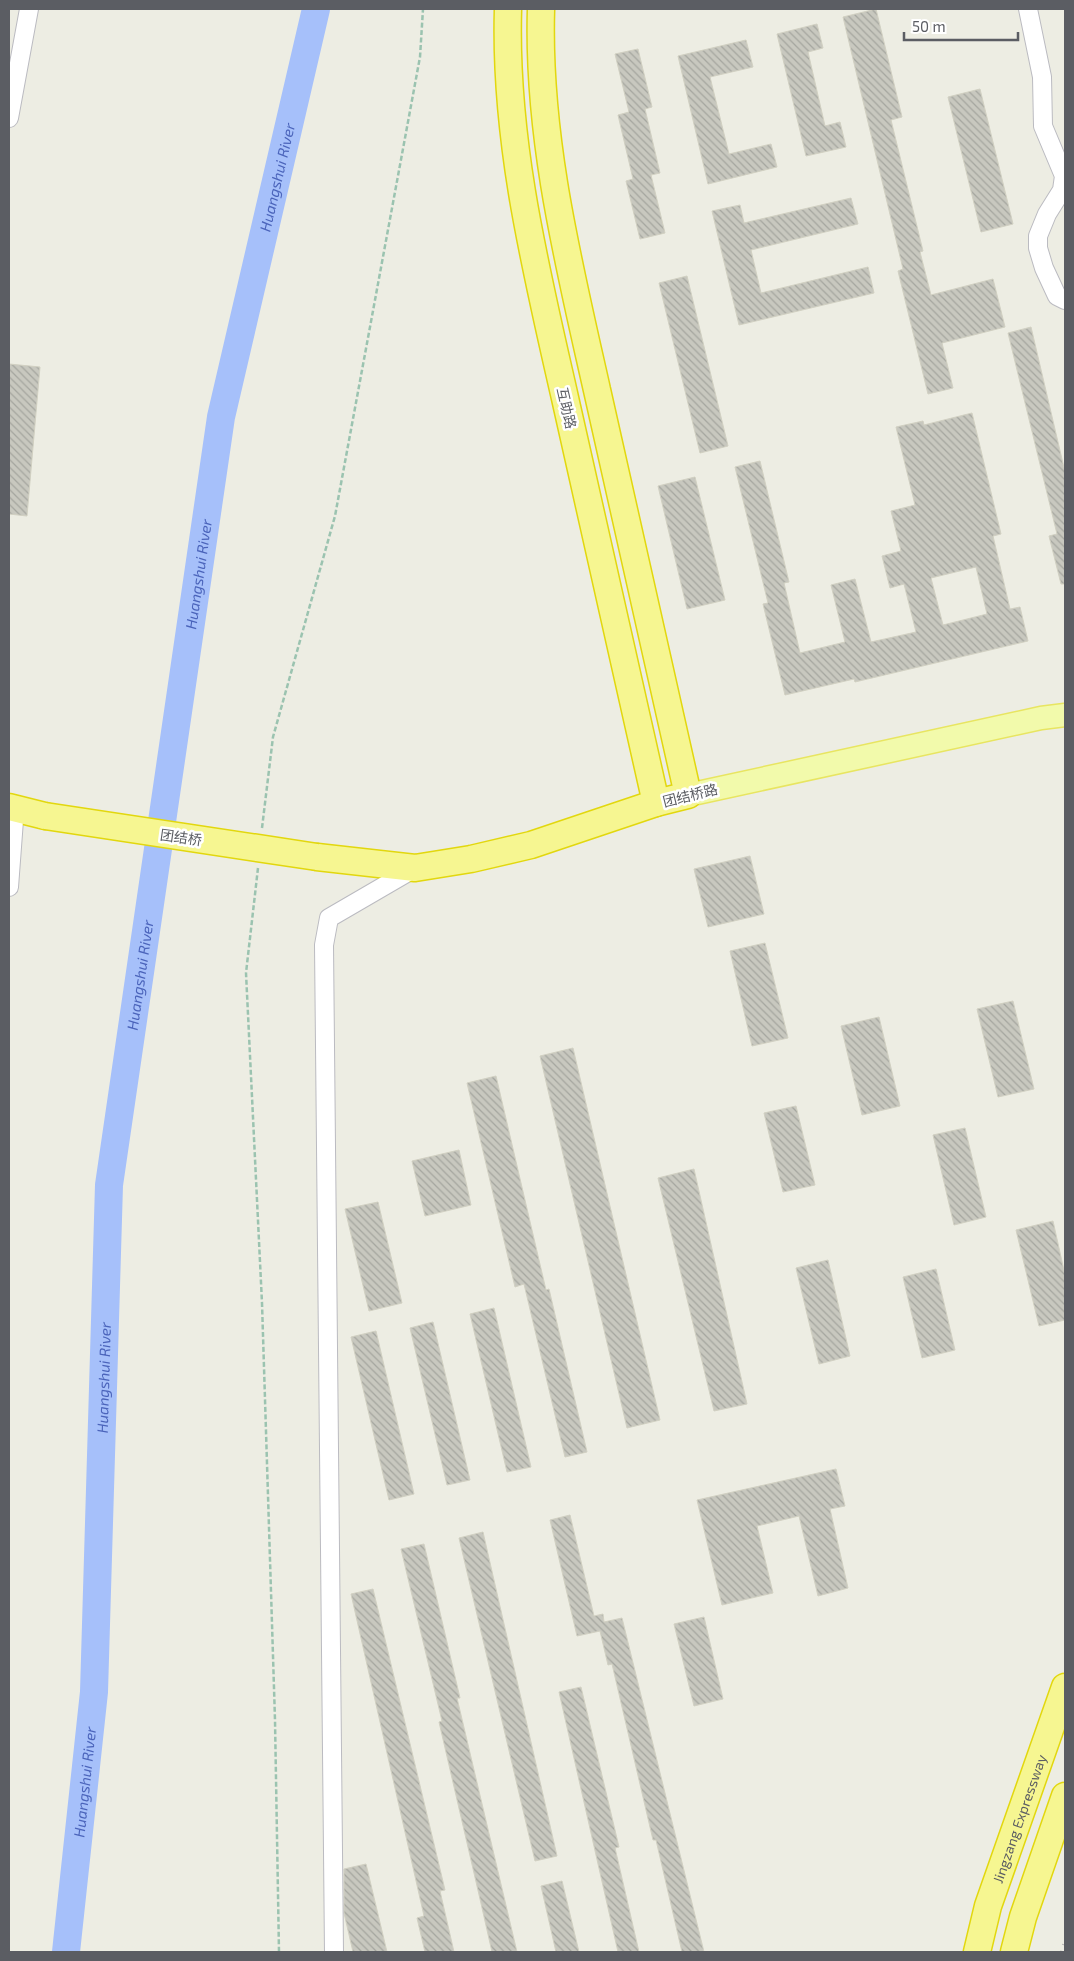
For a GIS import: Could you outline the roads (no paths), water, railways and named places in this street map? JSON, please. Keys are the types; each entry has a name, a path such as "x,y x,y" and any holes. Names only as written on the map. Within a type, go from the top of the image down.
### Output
{"highway":[{"name":"互助路","path":"508,9 507,49 513,124 530,241 656,803"},
{"path":"541,9 540,48 546,121 562,235 688,795"},
{"name":"团结桥路","path":"317,857 415,868 471,859 531,846 656,803 688,795"},
{"name":"团结桥","path":"10,816 44,816 317,857"},
{"name":"Jingzang Expressway","path":"976,1952 988,1906 1065,1688"},
{"path":"1014,1952 1022,1917 1065,1796"}],"main road":[{"name":"团结桥路","path":"688,795 1041,718 1065,715"}],"street":[{"path":"9,118 29,9"},
{"path":"1028,9 1042,77 1043,126 1064,176 1062,190 1047,214 1038,236 1038,248 1044,268 1057,296 1065,300"},
{"path":"9,886 10,816"},
{"path":"334,1952 324,945 329,918 415,868"}],"waterway":[{"name":"Huangshui River","path":"66,1952 94,1692 109,1185 221,417 316,9"}],"railway":[{"path":"1062,1952 1065,1941"}]}
